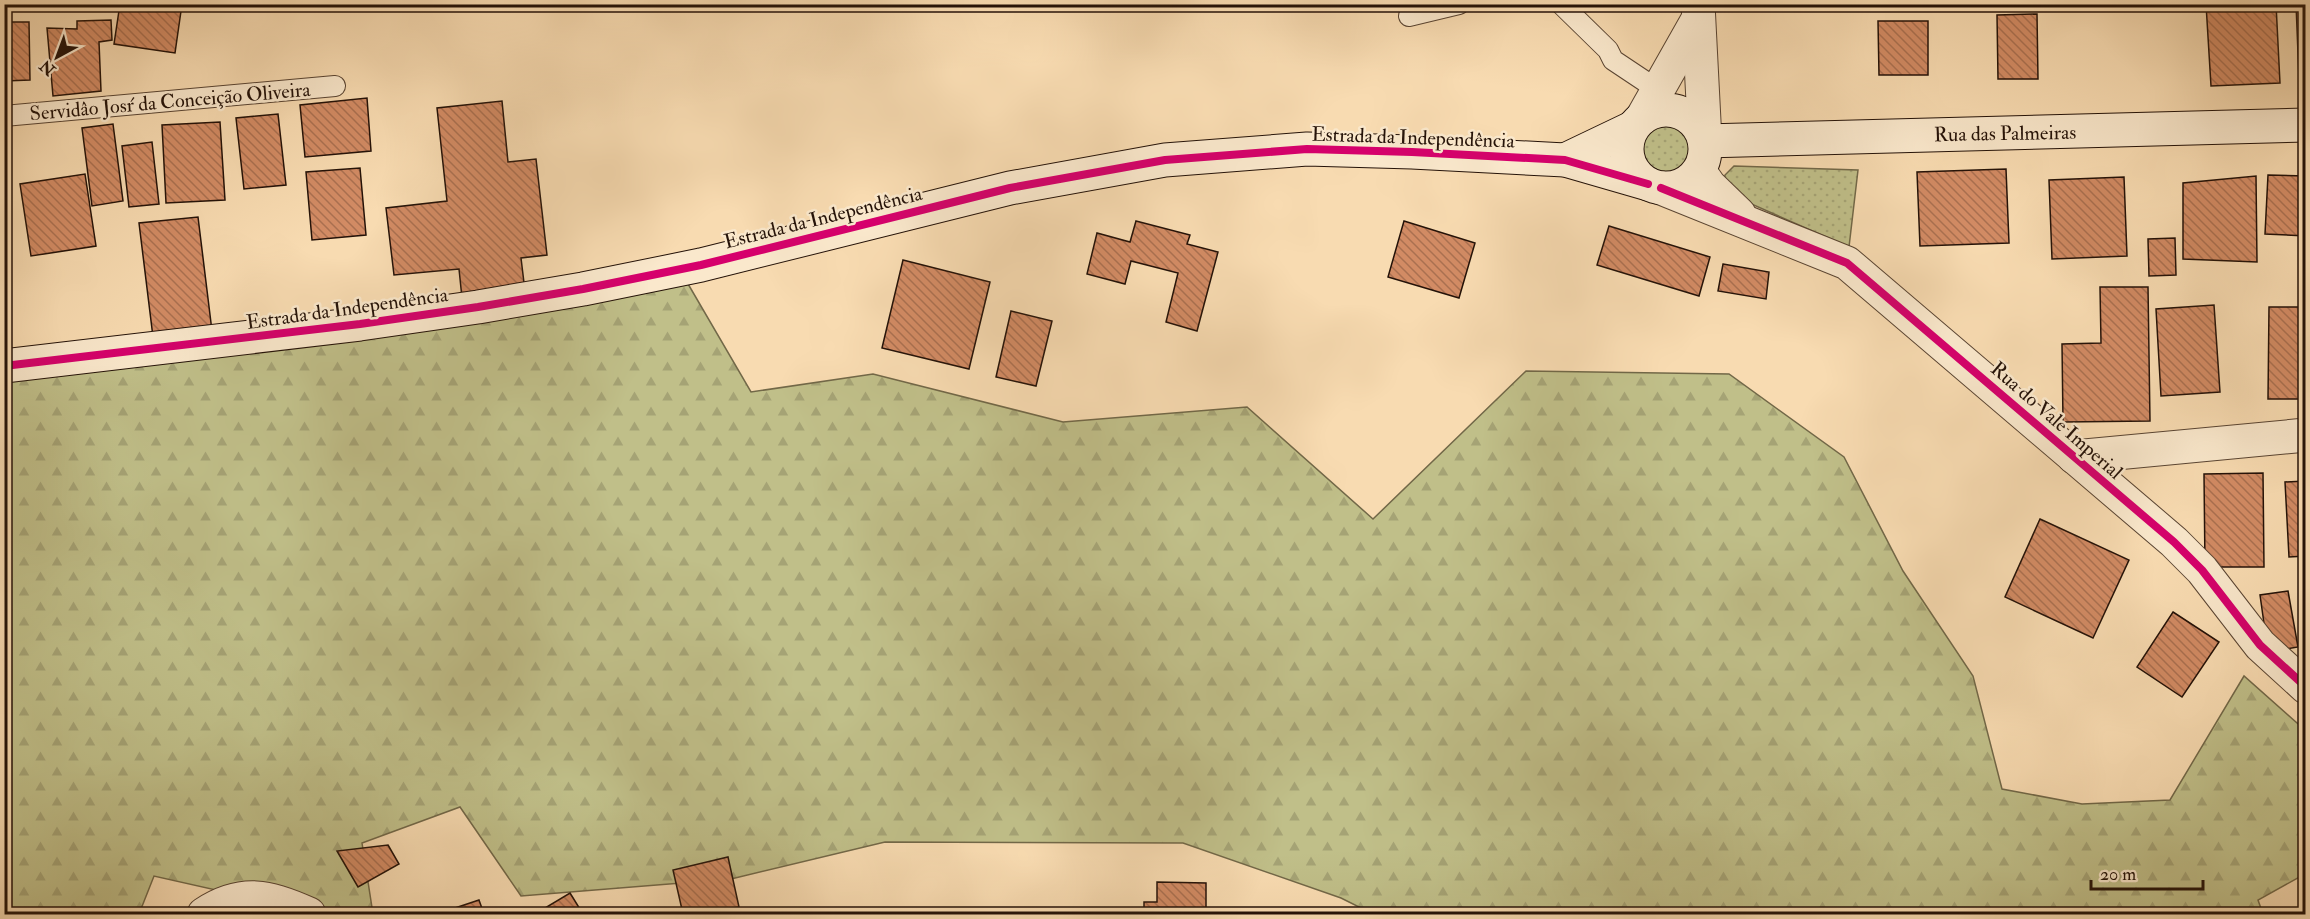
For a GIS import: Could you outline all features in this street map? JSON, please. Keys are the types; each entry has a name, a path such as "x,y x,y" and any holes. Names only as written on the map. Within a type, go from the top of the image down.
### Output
{"street":[{"path":"1698,12 1702,91 1702,157 1685,184 1673,188 1654,186 1638,177 1630,166 1627,154 1628,140 1661,84 1698,12"},
{"path":"1661,84 1691,84 1702,91"},
{"path":"1637,123 1653,111 1667,109 1680,111 1696,123 1709,185 1751,225"},
{"name":"Estrada da Independência","path":"1565,160 1637,123"},
{"name":"Rua das Palmeiras","path":"1702,157 2306,125"},
{"name":"Estrada da Independência","path":"4,366 349,326 583,289 701,265 1010,188 1165,160 1307,149 1565,160 1654,186"},
{"name":"Rua do Vale Imperial","path":"1654,186 1847,263 2174,542 2202,570 2260,645 2306,687"},
{"path":"2074,457 2306,435"},
{"path":"204,915 218,905 240,899 271,898 309,915"}],"lane":[{"path":"1409,16 1458,4"},
{"path":"1561,4 1608,50 1620,51 1661,84"},
{"name":"Servidâo Josŕ da Conceição Oliveira","path":"4,116 335,86"}],"green space":[{"path":"1666,125 1683,132 1690,149 1683,166 1666,173 1649,166 1642,149 1649,132"},
{"path":"1734,166 1858,170 1849,247 1731,195 1723,185 1725,175"},
{"path":"684,277 751,392 873,374 1063,422 1247,407 1373,519 1526,371 1729,374 1844,457 1903,571 1973,676 2002,789 2082,804 2170,800 2244,676 2305,730 2305,874 2258,900 2263,914 1373,914 1341,898 1183,843 885,842 731,879 521,896 460,807 362,843 373,914 322,914 154,876 139,914 5,914 4,372"}],"building":[{"path":"120,4 182,4 175,53 114,44"},
{"path":"2206,4 2276,4 2280,83 2211,86"},
{"path":"2296,4 2306,4 2306,77 2299,78"},
{"path":"2037,14 2038,79 1998,79 1997,15"},
{"path":"111,20 112,40 99,42 101,91 53,96 47,28 77,29 77,21"},
{"path":"1878,21 1928,21 1928,75 1879,75"},
{"path":"4,22 29,22 30,80 4,81"},
{"path":"367,98 371,151 305,157 300,105"},
{"path":"502,101 508,162 536,159 547,255 521,258 525,291 462,298 459,269 394,275 386,208 447,201 437,108"},
{"path":"278,114 286,185 244,189 236,118"},
{"path":"220,122 225,200 166,203 162,125"},
{"path":"113,124 123,201 92,206 82,128"},
{"path":"152,142 159,204 129,207 122,146"},
{"path":"360,168 366,235 312,240 306,172"},
{"path":"2006,169 2009,243 1920,246 1917,172"},
{"path":"85,174 96,246 31,256 20,184"},
{"path":"2268,175 2306,176 2306,236 2265,234"},
{"path":"2256,176 2257,262 2183,259 2183,183"},
{"path":"2124,177 2127,256 2052,259 2049,180"},
{"path":"198,217 212,331 153,337 139,223"},
{"path":"1136,221 1190,235 1187,244 1218,252 1197,331 1166,322 1178,273 1131,261 1125,284 1087,274 1097,233 1130,242"},
{"path":"1404,221 1475,243 1459,298 1388,277"},
{"path":"1609,226 1710,257 1699,296 1597,265"},
{"path":"2175,238 2176,275 2149,276 2148,239"},
{"path":"903,260 990,282 969,369 882,348"},
{"path":"1723,264 1769,272 1766,299 1718,291"},
{"path":"2100,287 2148,287 2150,421 2063,422 2062,344 2101,343"},
{"path":"2214,305 2220,392 2161,396 2156,309"},
{"path":"2269,307 2306,307 2306,399 2268,399"},
{"path":"1011,311 1052,321 1036,386 996,377"},
{"path":"2263,473 2264,567 2205,567 2204,474"},
{"path":"2306,481 2306,556 2289,557 2285,482"},
{"path":"2040,519 2129,560 2093,638 2005,597"},
{"path":"2288,591 2298,647 2268,652 2260,595"},
{"path":"2173,612 2219,642 2182,697 2137,667"},
{"path":"388,845 399,864 358,887 337,851"},
{"path":"728,857 739,907 704,914 683,914 673,870"},
{"path":"1157,882 1206,883 1206,914 1144,914 1144,902 1157,902"},
{"path":"570,893 583,914 535,914"},
{"path":"479,900 484,914 437,914"}],"cycle path":[{"path":"4,366 360,324 583,289 701,265 1010,188 1165,160 1307,149 1412,152 1565,160 1648,184"},
{"path":"1661,188 1847,263 2174,542 2202,570 2260,645 2306,687"}]}
